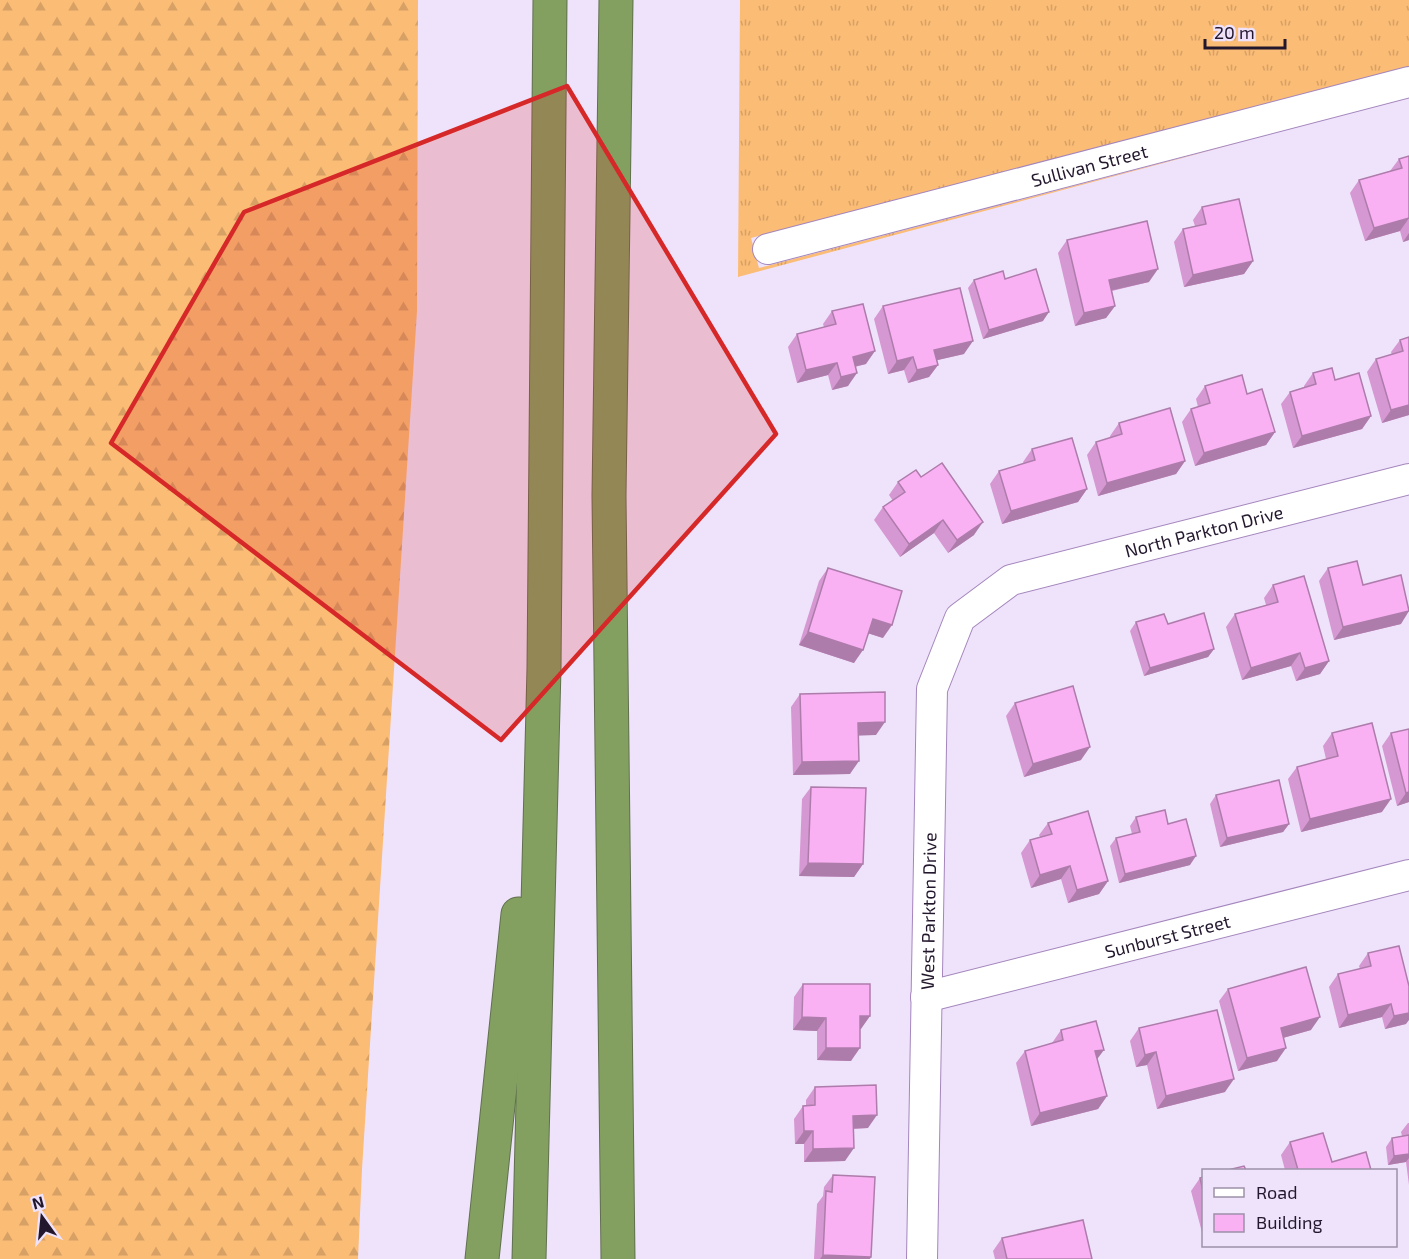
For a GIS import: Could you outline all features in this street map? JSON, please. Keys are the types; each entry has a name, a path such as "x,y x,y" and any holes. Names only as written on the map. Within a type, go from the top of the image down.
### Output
{"highway":[{"path":"529,1259 544,668 550,0"},
{"path":"616,0 609,496 618,1259"},
{"path":"482,1259 544,668"}],"street":[{"name":"Sullivan Street","path":"768,249 1409,82"},
{"name":"North Parkton Drive","path":"1001,588 1011,580 1409,479"},
{"name":"West Parkton Drive","path":"922,1259 932,688 960,618 1001,588"},
{"name":"Sunburst Street","path":"926,997 1409,875"}],"highlighted area":[{"path":"567,86 776,434 501,740 111,443 244,212"}],"green space":[{"path":"0,0 418,0 417,311 358,1259 0,1259"},
{"path":"740,0 1409,0 1409,67 751,238 759,268 1242,142 738,277"}],"building":[{"path":"1409,156 1409,218 1374,228 1359,180 1402,168 1399,159"},
{"path":"1239,199 1253,261 1193,275 1183,229 1206,224 1202,207"},
{"path":"1147,221 1158,269 1109,280 1115,306 1084,313 1067,240"},
{"path":"1036,269 1049,312 989,330 974,280 1003,271 1005,279"},
{"path":"960,288 973,341 934,350 938,365 917,370 913,357 897,361 883,306"},
{"path":"863,304 875,351 853,357 857,373 841,377 837,363 806,370 797,334 836,324 832,311"},
{"path":"1409,337 1409,405 1391,410 1376,359 1403,351 1400,340"},
{"path":"1332,368 1335,380 1359,373 1371,416 1302,436 1290,392 1316,384 1313,373"},
{"path":"1242,375 1247,394 1262,389 1275,432 1204,453 1191,409 1210,403 1205,386"},
{"path":"1170,408 1185,461 1107,483 1096,442 1122,434 1119,423"},
{"path":"1072,438 1087,489 1011,511 999,471 1035,460 1032,449"},
{"path":"942,463 983,522 957,540 943,520 909,544 883,507 905,492 898,482 916,470 921,477"},
{"path":"1357,561 1363,585 1401,575 1409,611 1343,627 1328,568"},
{"path":"828,568 902,591 892,625 873,619 863,650 808,632"},
{"path":"1304,576 1329,661 1305,668 1300,653 1251,668 1235,614 1278,602 1273,585"},
{"path":"1204,613 1214,649 1150,668 1136,622 1164,614 1168,624"},
{"path":"1073,686 1090,747 1033,764 1015,703"},
{"path":"885,692 885,722 858,723 859,761 802,762 800,694"},
{"path":"1372,723 1391,799 1310,819 1297,767 1338,756 1332,733"},
{"path":"1409,729 1409,792 1406,793 1391,733"},
{"path":"1279,780 1289,824 1227,838 1216,795"},
{"path":"811,787 866,788 863,864 808,863"},
{"path":"1165,810 1168,824 1186,819 1196,856 1125,874 1116,838 1140,832 1136,817"},
{"path":"1088,811 1108,881 1077,890 1070,866 1040,875 1030,840 1052,834 1048,823"},
{"path":"1399,946 1409,986 1409,1013 1394,1016 1391,1004 1348,1015 1338,974 1371,966 1368,953"},
{"path":"1306,967 1320,1017 1281,1028 1286,1048 1247,1058 1228,989"},
{"path":"803,984 870,984 870,1016 860,1016 860,1048 826,1048 826,1018 802,1017"},
{"path":"1217,1010 1234,1079 1166,1096 1156,1052 1145,1055 1139,1028"},
{"path":"1096,1021 1104,1050 1095,1051 1107,1096 1040,1113 1025,1051 1063,1040 1061,1030"},
{"path":"876,1085 877,1115 853,1116 854,1148 813,1149 813,1131 804,1131 803,1106 815,1105 815,1087"},
{"path":"1323,1133 1332,1162 1366,1152 1371,1169 1298,1169 1290,1142"},
{"path":"1409,1135 1409,1154 1394,1156 1392,1138"},
{"path":"833,1175 875,1177 871,1257 823,1255 826,1191 832,1192"},
{"path":"1083,1220 1092,1259 1007,1259 1002,1238"}]}
